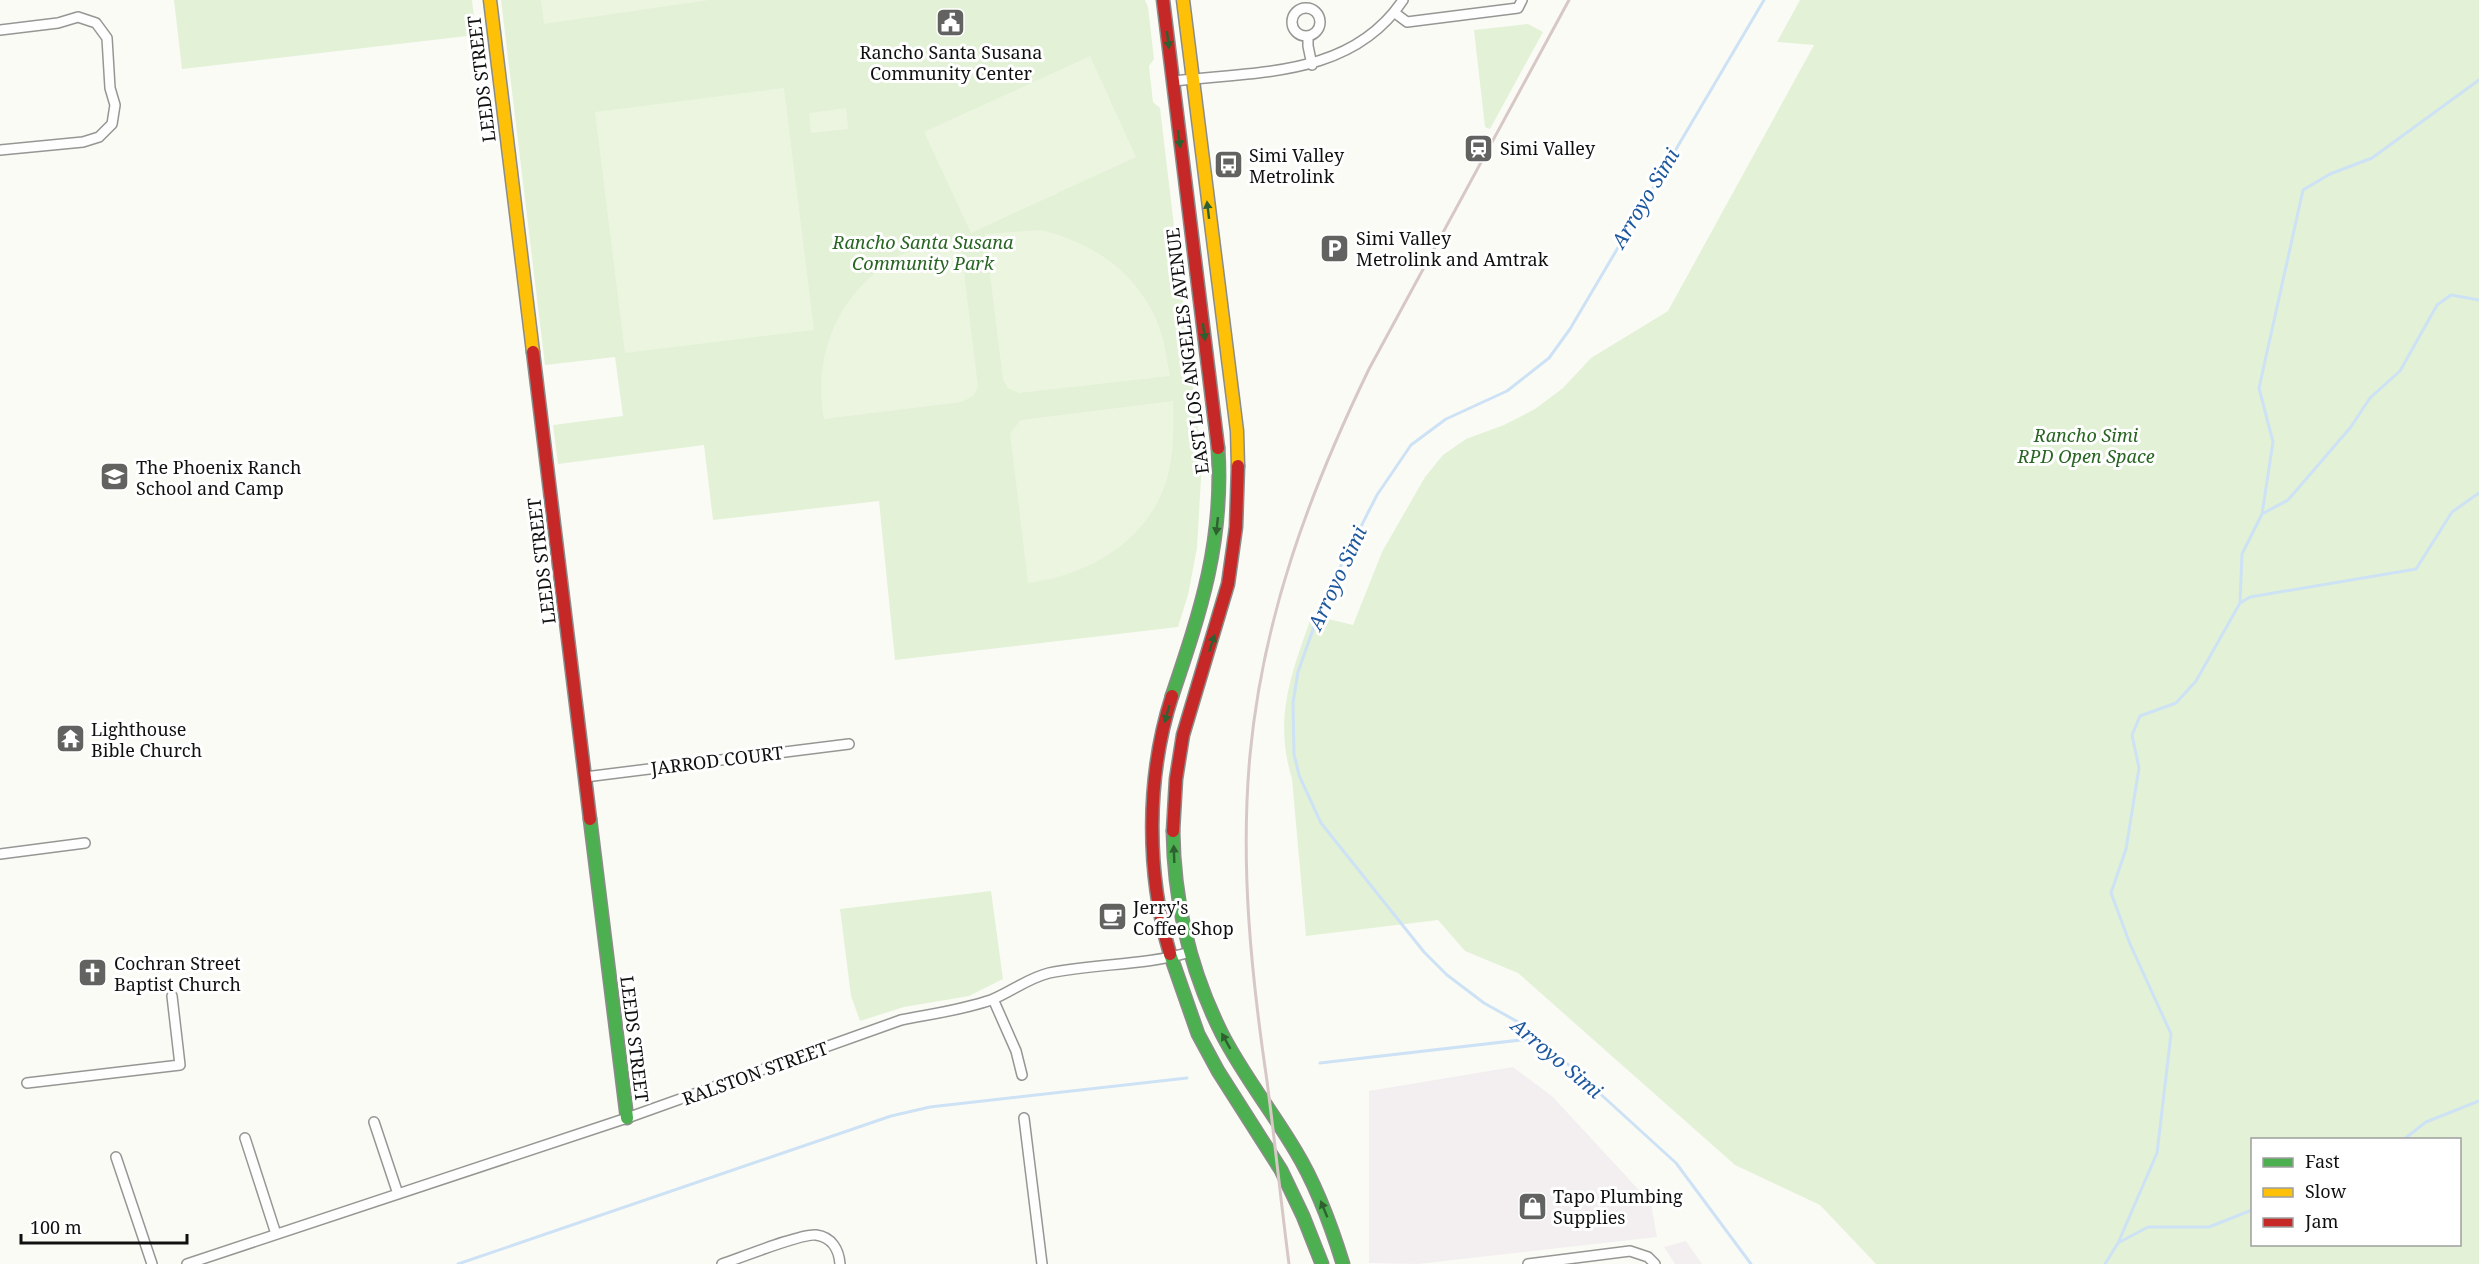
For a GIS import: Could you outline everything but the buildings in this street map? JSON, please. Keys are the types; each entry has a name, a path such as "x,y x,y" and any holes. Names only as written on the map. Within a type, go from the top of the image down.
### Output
{"main road":[{"name":"LEEDS STREET","path":"490,0 627,1118"},
{"name":"EAST LOS ANGELES AVENUE","path":"1163,0 1217,435 1220,487 1209,580 1168,711 1158,762 1153,816 1154,864 1161,921 1169,958 1193,1023 1212,1061 1286,1178 1322,1264"},
{"name":"EAST LOS ANGELES AVENUE","path":"1183,0 1237,431 1240,479 1228,586 1188,716 1175,789 1174,862 1182,918 1198,978 1224,1037 1306,1169 1343,1264"}],"street":[{"path":"1173,81 1312,65 1360,43 1395,13 1403,0"},
{"path":"1395,13 1407,22 1518,8 1522,0"},
{"path":"1308,4 1317,12 1320,21 1316,32 1308,36 1296,32 1292,19 1300,9 1308,4"},
{"path":"0,30 58,23 78,17 96,23 102,29 108,46 106,60 115,105 112,124 99,137 83,142 0,150"},
{"path":"1308,36 1312,65"},
{"name":"JARROD COURT","path":"585,777 849,744"},
{"path":"0,854 86,843"},
{"name":"RALSTON STREET","path":"187,1264 627,1118 901,1020 993,999 1033,978 1051,973 1169,958 1190,952"},
{"path":"27,1083 180,1065 172,996"},
{"path":"993,999 1016,1051 1022,1076"},
{"path":"1024,1118 1042,1264"},
{"path":"374,1122 398,1194"},
{"path":"245,1138 276,1234"},
{"path":"116,1157 152,1264"},
{"path":"722,1264 809,1234 825,1237 835,1246 840,1264"},
{"path":"1528,1264 1630,1251 1648,1257 1655,1264"}],"shaded area":[{"path":"1513,1067 1552,1096 1651,1203 1657,1237 1418,1264 1369,1263 1369,1091"},
{"path":"1686,1241 1702,1264 1675,1264 1664,1247"}],"green space":[{"path":"174,0 472,0 476,35 182,69"},
{"name":"Rancho Santa Susana Community Park","path":"501,0 1145,0 1148,7 1154,59 1149,66 1153,102 1160,108 1202,461 1197,548 1188,595 1178,627 895,660 879,501 713,520 704,445 558,464 553,425 623,416 615,357 545,365"},
{"path":"541,0 709,0 544,24"},
{"name":"Rancho Simi RPD Open Space","path":"1800,0 2479,0 2479,1264 1876,1264 1820,1205 1735,1165 1518,973 1465,951 1438,920 1306,936 1292,779 1284,736 1287,696 1312,615 1353,625 1382,552 1425,477 1443,455 1466,439 1504,425 1535,409 1563,388 1591,358 1668,311 1814,45 1777,42"},
{"path":"1528,24 1543,32 1490,129 1485,127 1474,30"},
{"path":"1090,56 1136,157 971,233 924,132"},
{"path":"784,88 814,330 625,353 595,112"},
{"path":"846,108 848,129 811,133 809,113"},
{"path":"1041,230 1082,244 1117,267 1132,282 1145,299 1155,318 1163,339 1170,376 1019,393 1008,388 1003,380 985,234"},
{"path":"960,239 978,387 973,396 962,402 824,419 822,378 824,358 829,339 847,304 875,273 897,257 926,246"},
{"path":"1173,401 1173,440 1167,479 1146,521 1113,552 1093,563 1050,579 1028,583 1010,433 1021,420"},
{"path":"991,891 1003,979 969,996 904,1007 860,1021 851,996 840,909"}],"waterway":[{"name":"Arroyo Simi","path":"1751,1264 1676,1163 1527,1027 1484,1003 1447,975 1424,952 1321,823 1299,775 1294,754 1293,703 1298,672 1323,601 1377,495 1411,445 1446,419 1507,391 1549,358 1570,329 1764,0"},
{"path":"2262,514 2273,442 2259,388 2303,190 2330,174 2372,158 2479,80"},
{"path":"2105,1264 2118,1243 2157,1153 2171,1034 2130,944 2111,893 2126,849 2139,768 2132,735 2140,716 2176,703 2196,681 2240,603 2242,554 2262,514 2288,500 2350,428 2370,398 2400,371 2437,305 2451,295 2479,300"},
{"path":"2240,603 2250,597 2416,569 2452,512 2479,493"},
{"path":"1320,1063 1538,1038"},
{"path":"458,1264 891,1116 930,1107 1187,1078"},
{"path":"2406,1138 2426,1122 2479,1101"},
{"path":"2118,1243 2148,1227 2209,1227 2251,1210"}],"railway":[{"path":"1289,1264 1256,1000 1247,878 1246,837 1250,755 1256,704 1266,654 1278,605 1308,509 1347,416 1369,369 1569,0"}],"traffic: fast":[{"path":"1172,696 1201,604 1214,545 1219,482 1218,448"},
{"path":"590,819 627,1118"},
{"path":"1173,831 1181,910 1201,985 1230,1049 1303,1164 1317,1192 1343,1264"},
{"path":"1170,954 1198,1034 1218,1071 1281,1170 1322,1264"}],"traffic: slow":[{"path":"490,0 533,352"},
{"path":"1183,0 1237,431 1238,466"}],"traffic: jam":[{"path":"1163,0 1218,448"},
{"path":"533,352 590,819"},
{"path":"1173,831 1176,779 1183,735 1228,584 1236,527 1238,466"},
{"path":"1170,954 1157,890 1152,825 1157,759 1172,696"}],"place":[{"name":"Rancho Santa Susana Community Center","path":"951,23"},
{"name":"Simi Valley","path":"1479,148"},
{"name":"Simi Valley Metrolink","path":"1228,165"},
{"name":"Simi Valley Metrolink and Amtrak","path":"1335,248"},
{"name":"The Phoenix Ranch School and Camp","path":"115,477"},
{"name":"Lighthouse Bible Church","path":"70,739"},
{"name":"Jerry's Coffee Shop","path":"1112,917"},
{"name":"Cochran Street Baptist Church","path":"93,973"},
{"name":"Tapo Plumbing Supplies","path":"1532,1206"}]}
